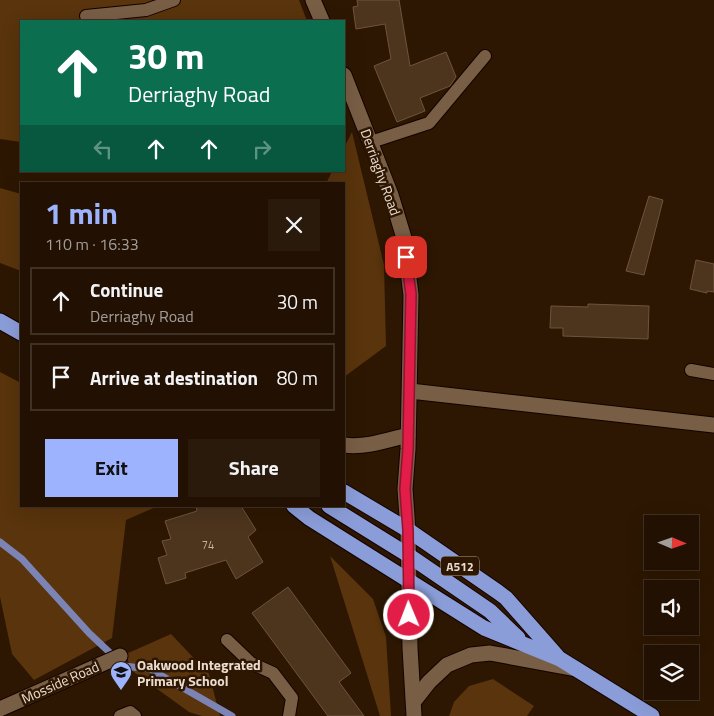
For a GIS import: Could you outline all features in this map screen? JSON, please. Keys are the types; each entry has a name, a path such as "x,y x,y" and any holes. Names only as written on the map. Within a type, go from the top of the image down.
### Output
{"highway":[{"path":"0,321 20,332"},
{"name":"A512","path":"345,493 408,530 506,598 560,659"},
{"name":"A512","path":"295,507 309,518 484,628 560,659 652,716"},
{"path":"331,507 408,555 490,612 522,643"}],"street":[{"path":"313,0 322,20"},
{"name":"Derriaghy Road","path":"345,77 391,195 404,238 411,294 410,391 405,489 414,716"},
{"path":"410,391 714,424"},
{"path":"345,445 354,446 383,442 408,435"},
{"path":"414,701 429,682 447,665 471,655 490,653 576,669"},
{"name":"Mosside Road","path":"0,709 113,659"}],"lane":[{"path":"86,16 146,10 174,0"},
{"path":"371,142 429,123 485,56"},
{"path":"692,370 714,374"},
{"path":"227,640 251,663 273,673 292,698 290,716"},
{"path":"120,716 130,712 136,716"}],"shaded area":[{"path":"0,0 299,0 307,20 20,20 20,142 0,139"},
{"path":"352,132 384,265 386,346 345,376 345,182 327,182 332,172 345,172 345,146"},
{"path":"0,188 20,194 20,271 0,263"},
{"path":"0,372 20,382 20,507 156,507 126,520 112,638 34,680 12,654 0,597"},
{"path":"330,556 373,599 386,637 391,716 380,716"},
{"path":"171,634 209,674 220,716 202,716 189,712 131,670 126,654"},
{"path":"493,679 534,706 527,716 449,716 454,702 469,686"}],"building":[{"path":"357,0 399,0 410,66 446,52 456,77 450,86 420,98 425,111 397,122 374,66 391,59 385,24 356,29 353,7 358,6"},
{"path":"649,196 663,200 644,275 626,271"},
{"path":"696,260 714,264 714,292 707,291 707,293 690,289"},
{"path":"588,304 649,306 648,339 563,336 563,328 550,328 551,306 588,307"},
{"path":"196,507 242,507 256,530 248,537 263,562 236,579 226,560 185,573 186,578 166,584 158,558 167,555 162,541 171,539 165,521 197,511"},
{"path":"288,587 351,673 339,682 364,716 328,716 252,613"}],"waterway":[{"path":"0,542 22,559 89,633 124,666 150,669 232,716"}],"place":[{"name":"Oakwood Integrated Primary School","path":"121,691"}],"route":[{"path":"406,257 411,294 408,449 405,489 408,530 409,615"}]}
